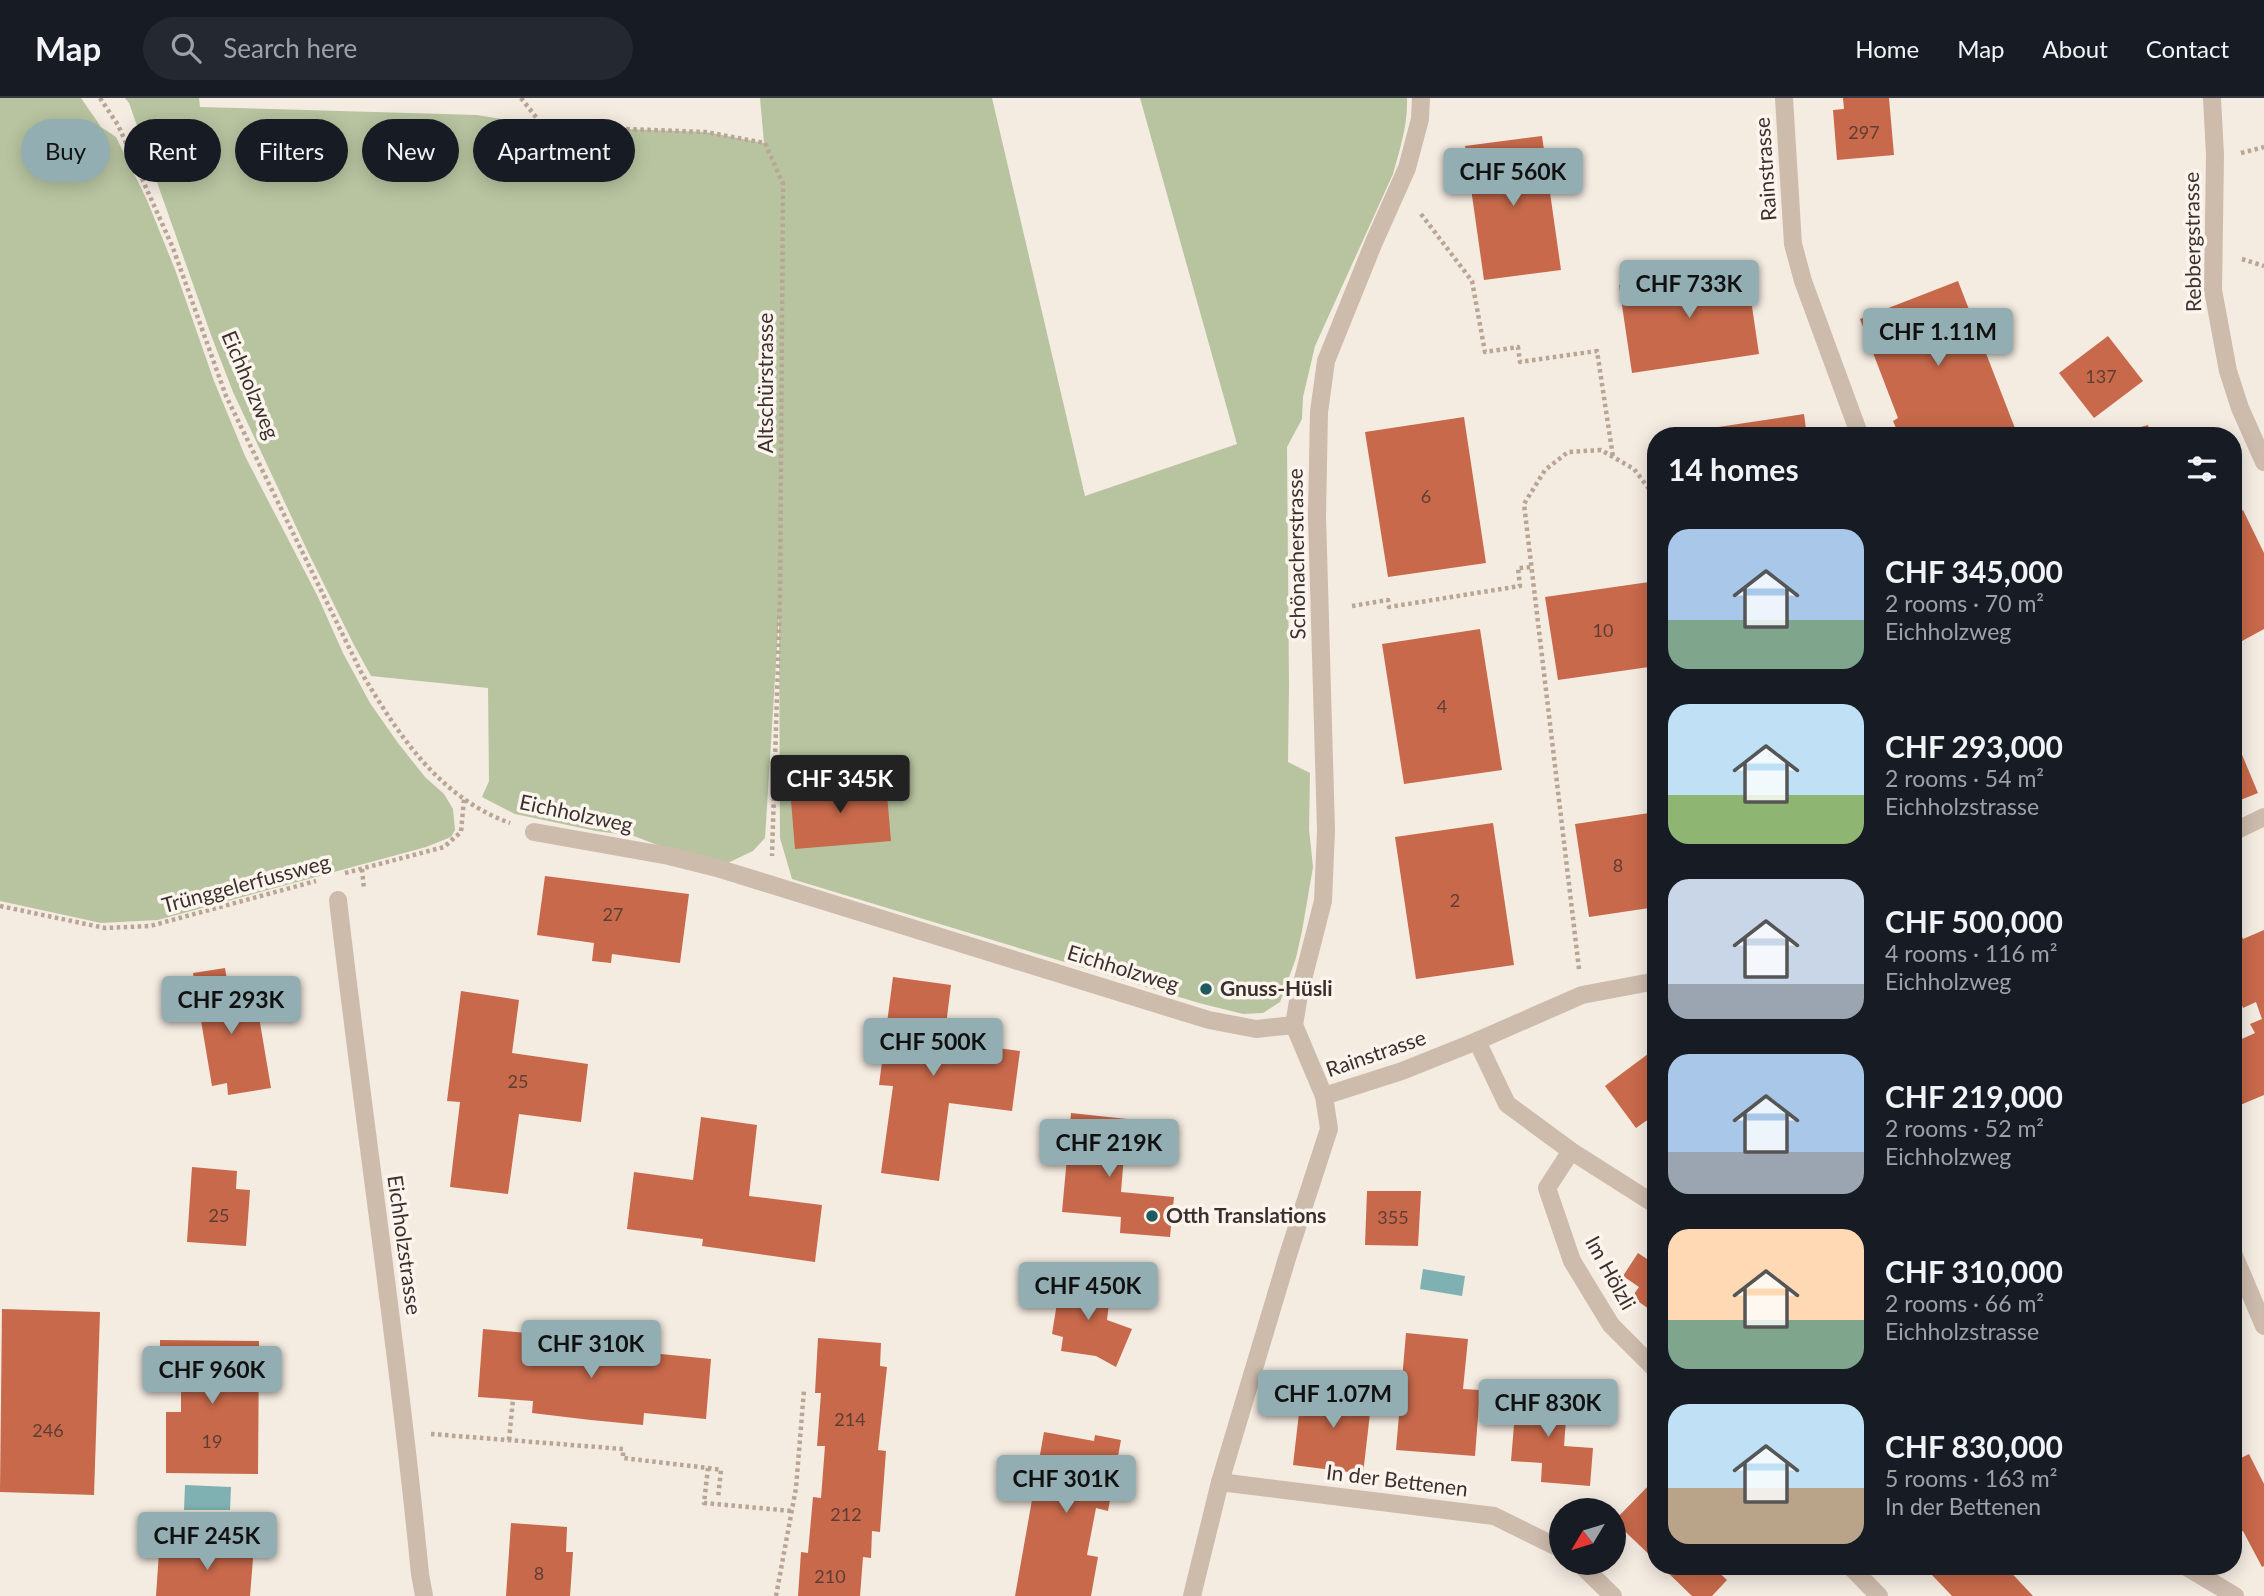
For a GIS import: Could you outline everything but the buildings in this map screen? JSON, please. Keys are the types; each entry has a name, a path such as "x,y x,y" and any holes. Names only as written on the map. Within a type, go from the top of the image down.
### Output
{"street":[{"name":"Schönacherstrasse","path":"1294,1025 1323,901 1326,830 1317,516 1322,386 1326,361 1407,168 1420,119 1421,98"},
{"name":"Rainstrasse","path":"1784,98 1793,244 1803,281 1857,427"},
{"name":"Rebbergstrasse","path":"2212,98 2215,155 2213,290 2228,371 2240,408 2264,462"},
{"path":"2242,828 2264,817"},
{"name":"Eichholzweg","path":"534,832 669,856 717,868 1209,1020 1256,1029 1294,1025"},
{"name":"Eichholzstrasse","path":"338,900 365,1130 406,1432 424,1596"},
{"name":"Rainstrasse","path":"1192,1596 1220,1482 1329,1129 1324,1097 1402,1071 1582,995 1647,983"},
{"path":"1294,1025 1324,1097"},
{"path":"1477,1041 1507,1104 1571,1151 1647,1199"},
{"name":"Im Hölzli","path":"1571,1151 1548,1188 1573,1261 1611,1325 1647,1361"},
{"path":"2242,1275 2264,1325"},
{"name":"In der Bettenen","path":"1220,1482 1494,1516 1549,1543"},
{"path":"1591,1575 1613,1596"},
{"path":"1859,1575 1879,1596"},
{"path":"2200,1575 2235,1596"}],"path":[{"name":"Eichholzweg","path":"100,98 118,125 173,248 226,396 360,671 410,748 434,776 464,799 501,820 534,832"},
{"name":"Altschürstrasse","path":"522,98 543,126 706,132 765,143 783,184 780,597 771,886"},
{"path":"2232,153 2248,153 2264,147"},
{"path":"1421,214 1472,281 1485,352 1518,347 1521,362 1597,351 1613,457"},
{"path":"2240,258 2264,266"},
{"path":"1582,995 1524,504 1545,470 1568,452 1601,450 1634,468 1647,486"},
{"path":"1352,606 1388,600 1389,607 1520,586 1518,568 1532,567"},
{"name":"Trünggelerfussweg","path":"335,876 444,847 461,832 464,799"},
{"path":"362,869 365,895"},
{"name":"Trünggelerfussweg","path":"0,906 104,928 150,926 322,880"},
{"path":"775,1596 792,1511 804,1390"},
{"path":"509,1440 513,1399"},
{"path":"431,1434 623,1449 622,1458 721,1470 718,1498"},
{"path":"708,1468 704,1503 792,1511"}],"green space":[{"path":"0,98 81,98 95,119 21,119 21,182 110,182 110,133 116,137 124,153 124,182 138,182 147,200 176,272 214,381 245,456 370,703 425,777 444,794 453,809 455,830 451,837 426,847 158,920 101,923 0,901"},
{"path":"125,98 199,98 200,107 477,115 501,119 473,119 473,182 635,182 635,129 706,132 764,143 760,98 992,98 1085,496 1237,444 1140,98 1407,98 1405,127 1393,174 1315,346 1303,397 1302,419 1287,447 1288,762 1310,773 1309,829 1313,867 1296,958 1280,1002 1263,1013 1243,1014 1199,1003 792,879 780,838 779,614 765,838 753,851 717,868 634,836 515,814 482,797 489,781 488,688 371,676 307,550 233,392 211,335 157,182 221,182 221,119 135,119"}],"water":[{"path":"1423,1269 1465,1276 1462,1296 1420,1289"},
{"path":"185,1485 231,1487 230,1510 184,1510"}],"place":[{"name":"Gnuss-Hüsli","path":"1206,989"},
{"name":"Otth Translations","path":"1152,1216"}]}
